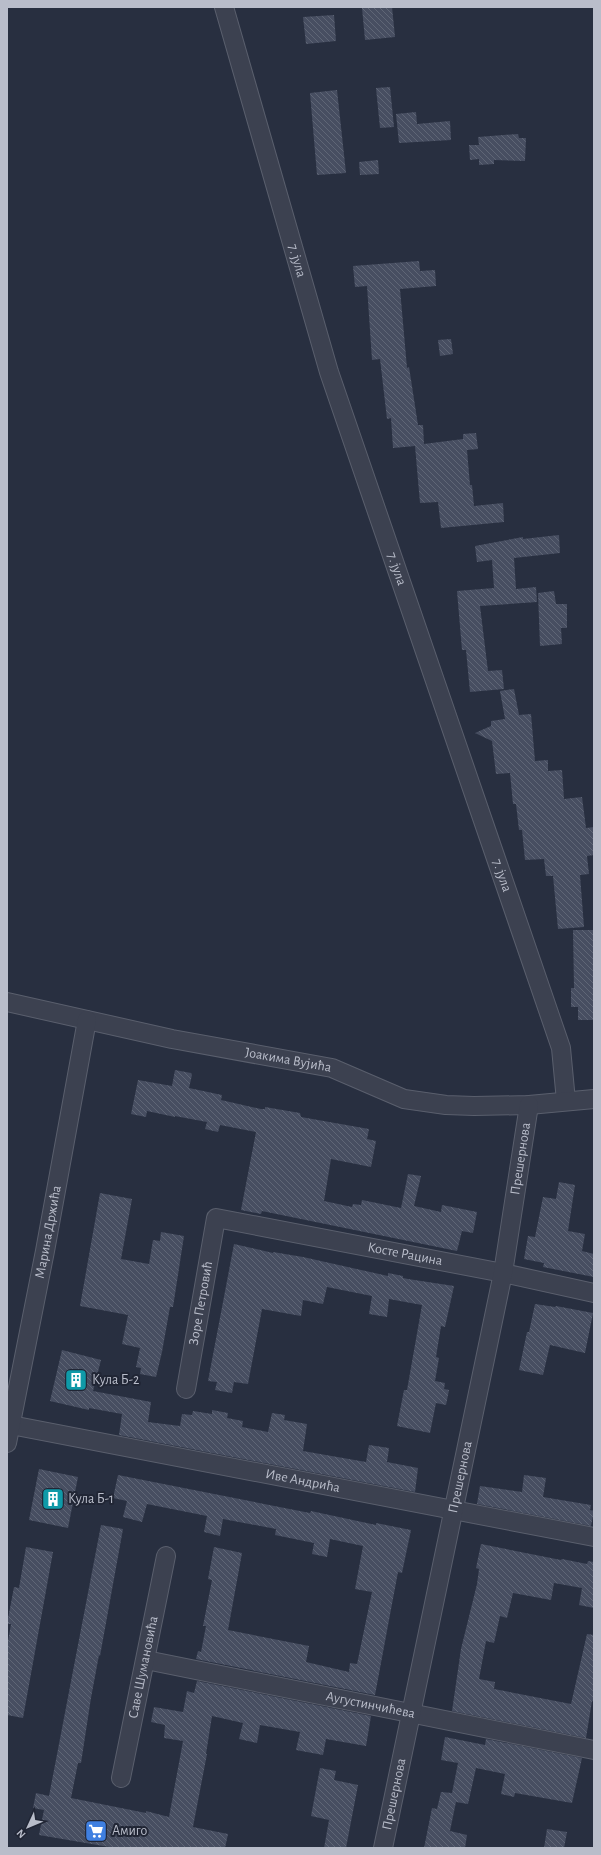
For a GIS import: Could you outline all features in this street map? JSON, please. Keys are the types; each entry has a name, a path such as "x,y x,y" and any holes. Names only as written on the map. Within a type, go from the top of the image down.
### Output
{"street":[{"name":"7. јула","path":"224,7 329,372 561,1048 566,1101"},
{"name":"Јоакима Вујића","path":"7,1002 172,1039 332,1068 404,1099 446,1105 529,1105 566,1101"},
{"name":"Марина Држића","path":"7,1443 87,1020"},
{"path":"566,1101 594,1099"},
{"name":"Прешернова","path":"383,1848 503,1273 529,1105"},
{"name":"Косте Рацина","path":"216,1218 503,1273 594,1293"},
{"name":"Зоре Петровић","path":"186,1389 216,1218"},
{"name":"Иве Андрића","path":"11,1425 594,1537"},
{"name":"Саве Шумановића","path":"121,1778 166,1556"},
{"name":"Аугустинчићева","path":"146,1660 411,1712 594,1750"}],"building":[{"path":"392,7 395,37 365,40 362,8"},
{"path":"334,15 336,41 306,44 303,17"},
{"path":"390,87 394,127 380,128 376,88"},
{"path":"337,90 346,173 317,175 310,93"},
{"path":"416,112 417,124 450,121 451,140 399,143 396,114"},
{"path":"518,134 519,138 526,138 525,161 494,160 494,164 479,165 479,159 470,160 469,145 479,145 478,137"},
{"path":"378,160 379,174 360,175 359,162"},
{"path":"419,261 420,271 435,270 436,286 400,289 407,368 409,367 418,425 423,425 424,444 463,439 463,434 476,433 478,449 467,450 470,485 472,485 474,506 503,503 504,522 441,528 438,502 420,503 415,446 393,448 391,418 387,419 380,359 372,360 367,286 355,287 353,266"},
{"path":"451,339 453,354 440,356 438,340"},
{"path":"559,535 560,553 514,558 516,589 536,587 537,602 480,606 488,671 502,670 504,689 470,692 466,650 462,650 457,591 494,588 492,560 477,562 475,546 523,537 523,539"},
{"path":"554,591 556,604 567,604 567,628 561,628 562,644 540,646 538,593"},
{"path":"514,689 519,715 531,714 535,761 548,760 548,771 562,770 564,799 582,797 586,828 594,827 594,855 587,856 589,874 580,875 584,927 558,929 553,876 546,876 544,859 525,860 522,830 519,830 516,804 513,804 510,773 496,774 492,741 475,733 491,726 491,721 505,719 500,691"},
{"path":"573,930 594,930 594,1020 578,1020 578,1007 571,1007 571,988 574,988"},
{"path":"175,1070 191,1073 192,1075 189,1088 222,1095 221,1100 261,1109 265,1109 265,1107 300,1113 301,1117 369,1129 367,1139 376,1141 371,1167 331,1159 324,1201 352,1207 353,1204 361,1205 362,1200 401,1208 408,1174 421,1176 414,1206 441,1212 442,1205 477,1212 473,1233 462,1231 457,1251 262,1211 261,1214 241,1210 256,1132 220,1125 218,1132 205,1129 207,1122 147,1111 146,1117 131,1114 138,1080 172,1086"},
{"path":"559,1182 575,1185 568,1231 585,1234 582,1251 594,1254 594,1277 543,1267 544,1263 524,1259 528,1236 535,1237 543,1197 556,1199"},
{"path":"100,1193 132,1199 121,1259 149,1264 153,1240 160,1241 161,1232 184,1236 173,1307 170,1307 156,1377 140,1374 141,1368 136,1367 140,1348 122,1344 128,1315 80,1306"},
{"path":"234,1244 273,1253 303,1257 388,1276 388,1273 403,1276 403,1278 408,1279 454,1286 445,1327 441,1326 436,1357 439,1358 435,1381 445,1383 444,1389 449,1390 446,1405 436,1403 430,1433 397,1426 404,1390 407,1390 422,1305 389,1299 387,1317 369,1314 372,1296 327,1287 323,1304 303,1300 301,1316 262,1309 248,1384 234,1382 232,1393 215,1390 217,1382 208,1381"},
{"path":"535,1304 556,1306 593,1313 585,1353 550,1345 543,1375 519,1370"},
{"path":"62,1350 101,1360 93,1391 151,1402 148,1422 180,1426 182,1414 192,1415 193,1411 212,1414 212,1410 228,1413 227,1418 243,1421 242,1427 268,1432 272,1413 285,1415 284,1420 307,1424 303,1451 366,1462 369,1445 389,1448 387,1462 418,1468 415,1492 119,1435 122,1414 89,1408 89,1410 50,1401"},
{"name":"Кула Б-1","path":"39,1469 78,1477 68,1528 29,1520"},
{"path":"118,1475 310,1513 311,1511 376,1525 376,1523 411,1530 402,1573 398,1572 375,1695 196,1659 198,1651 201,1652 206,1626 203,1626 212,1580 208,1579 214,1547 242,1553 228,1630 309,1646 306,1662 349,1672 350,1663 357,1664 372,1592 355,1589 363,1546 330,1539 327,1557 312,1554 314,1543 275,1535 276,1529 223,1519 220,1536 204,1532 207,1516 147,1504 142,1522 123,1517 127,1501 113,1498"},
{"path":"524,1475 546,1478 543,1497 591,1505 590,1510 594,1511 591,1526 477,1504 480,1486 522,1492"},
{"path":"101,1525 123,1529 91,1698 81,1763 78,1763 71,1798 146,1813 146,1811 169,1817 183,1741 164,1738 165,1725 151,1722 154,1707 183,1712 187,1691 194,1693 197,1681 371,1716 366,1746 326,1739 323,1755 296,1750 300,1732 260,1725 257,1743 239,1739 243,1723 212,1716 207,1754 193,1827 228,1834 225,1848 115,1848 39,1835 44,1810 33,1808 36,1793 49,1796"},
{"path":"481,1544 561,1560 587,1564 588,1561 594,1562 594,1608 579,1605 582,1588 554,1583 551,1600 513,1593 507,1618 500,1616 494,1643 486,1641 479,1679 495,1682 494,1689 571,1704 587,1634 594,1635 594,1702 592,1701 586,1738 452,1711 461,1649 477,1584 479,1569 476,1568"},
{"path":"26,1547 53,1552 23,1718 7,1715 7,1647 11,1624 7,1624 14,1587 19,1588"},
{"path":"445,1737 485,1745 486,1739 582,1758 572,1803 515,1793 514,1797 501,1794 505,1774 476,1768 468,1804 456,1802 450,1831 467,1835 465,1848 424,1848 432,1808 437,1809 441,1792 452,1793 458,1763 441,1760"},
{"path":"320,1768 336,1771 334,1780 358,1785 346,1848 324,1848 329,1820 311,1816"},
{"path":"547,1829 567,1832 564,1848 544,1848"}],"place":[{"name":"Кула Б-2","path":"76,1380"},
{"name":"Кула Б-1","path":"53,1499"},
{"name":"Амиго","path":"96,1831"}]}
